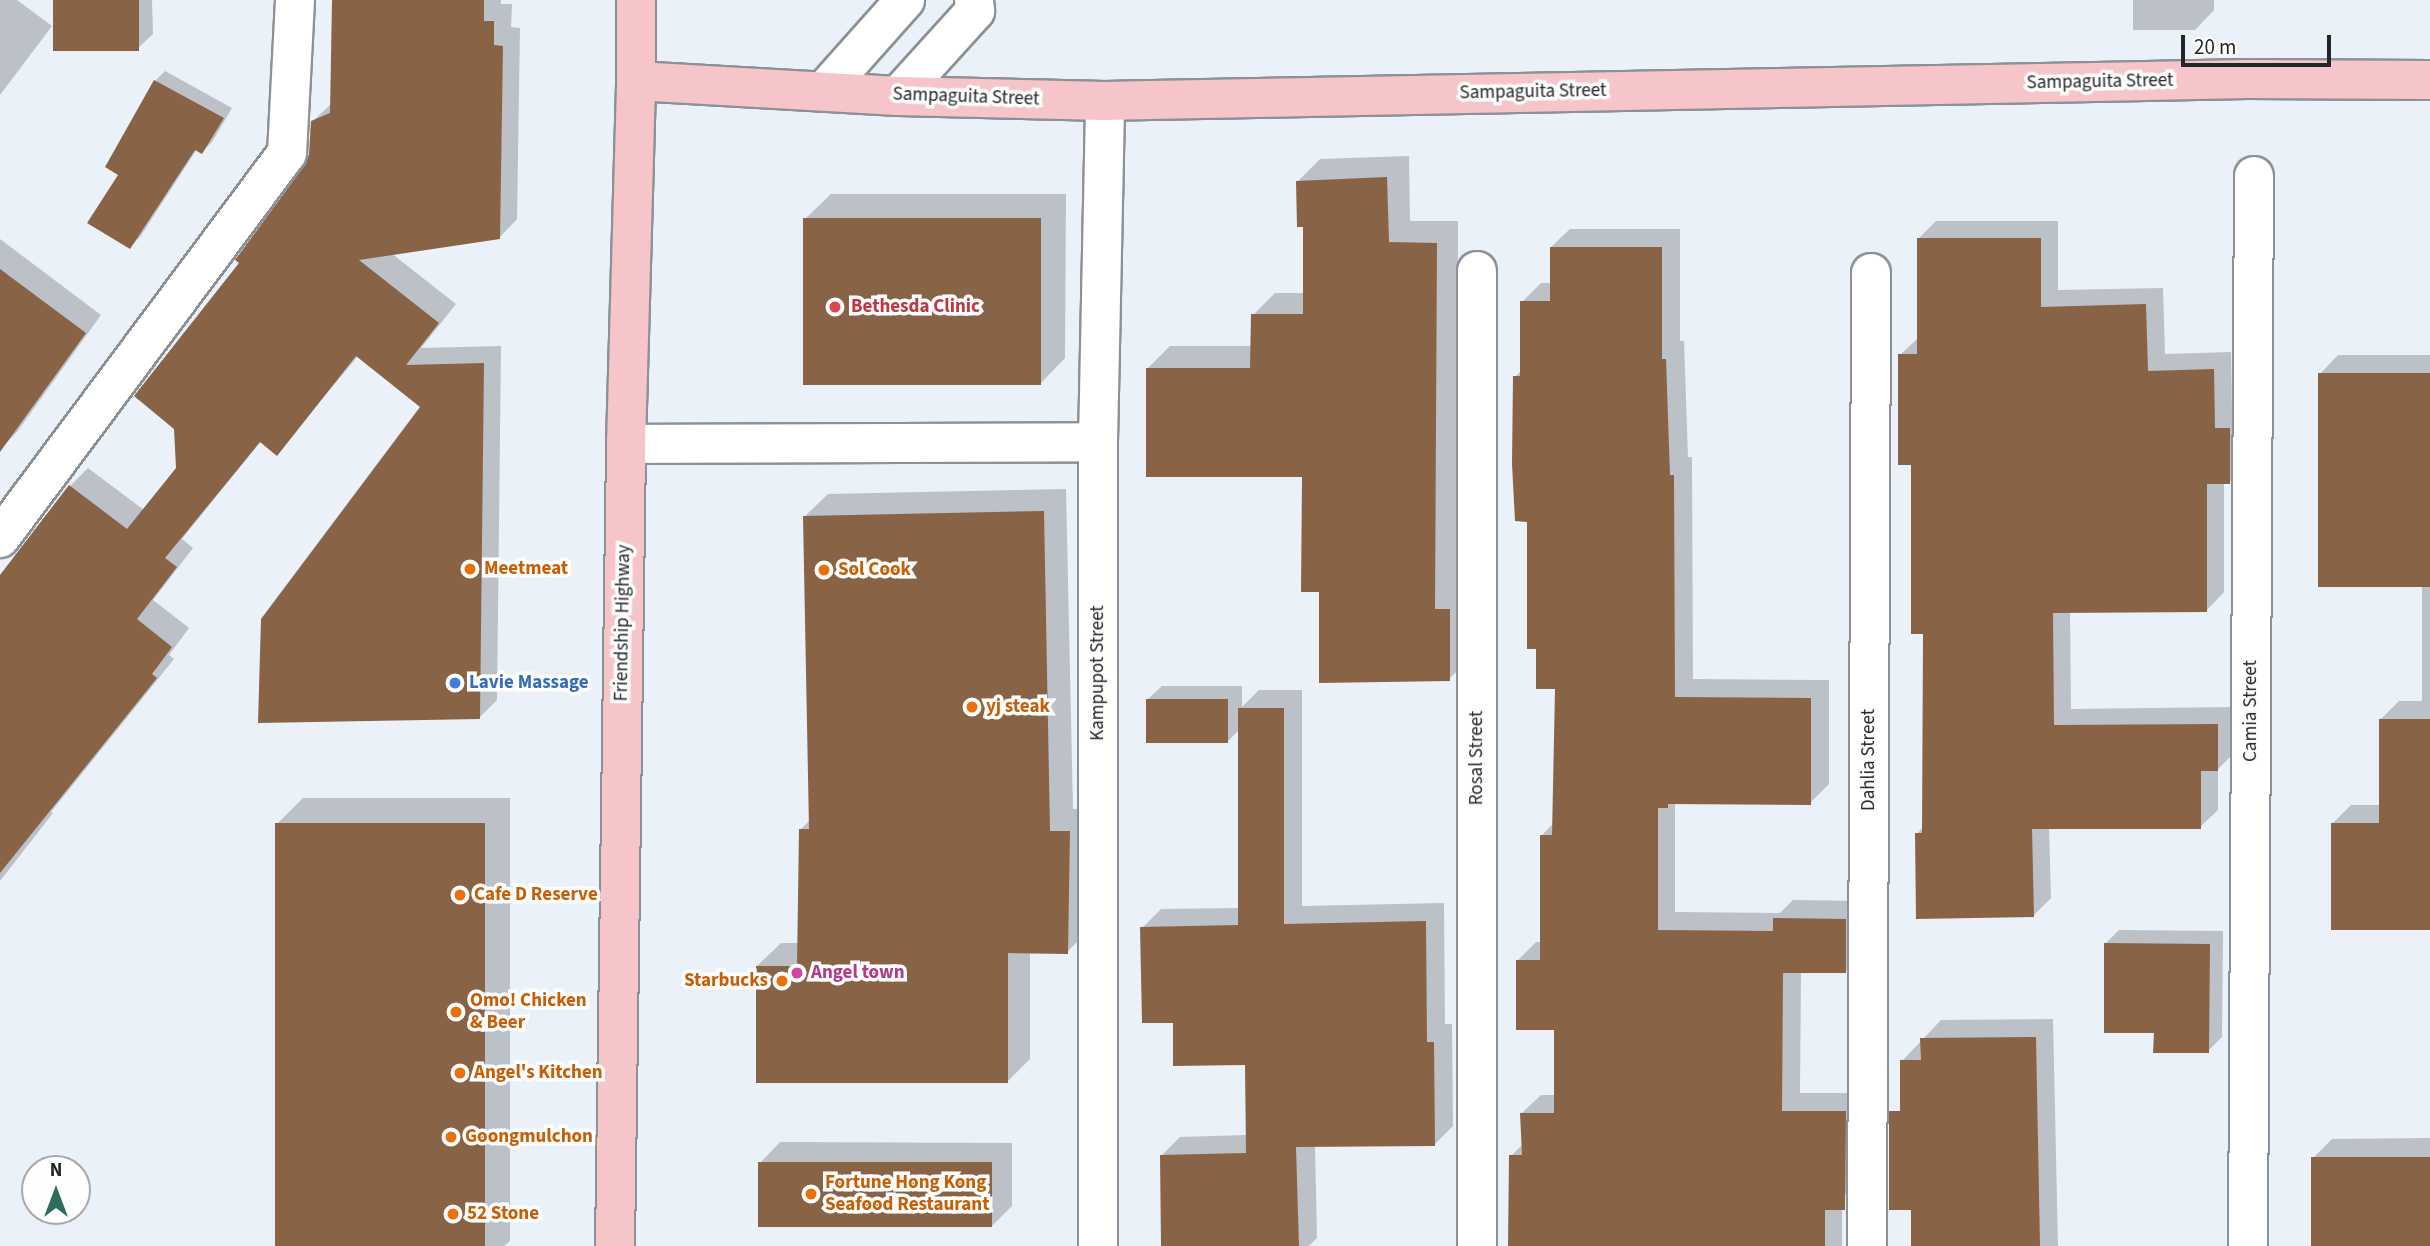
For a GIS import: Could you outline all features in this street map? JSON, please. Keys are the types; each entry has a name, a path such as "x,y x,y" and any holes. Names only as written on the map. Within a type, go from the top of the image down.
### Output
{"main road":[{"name":"Friendship Highway","path":"615,1246 626,444 636,0"},
{"name":"Sampaguita Street","path":"636,80 898,96 1105,101 2234,79 2430,80"}],"street":[{"path":"0,537 287,153 295,0"},
{"path":"824,92 905,0"},
{"path":"898,96 975,11 974,0"},
{"name":"Kampupot Street","path":"1098,1246 1098,442 1105,101"},
{"name":"Camia Street","path":"2248,1246 2255,176"},
{"name":"Rosal Street","path":"1477,1246 1478,271"},
{"name":"Dahlia Street","path":"1867,1246 1871,274"},
{"path":"626,444 1098,442"}],"building":[{"path":"53,0 139,0 139,51 53,51"},
{"path":"332,0 484,0 484,21 494,21 494,45 503,46 500,239 359,260 439,323 406,365 484,363 480,719 258,723 261,619 420,407 356,356 277,456 260,442 165,558 177,567 137,619 172,647 152,674 157,678 0,873 0,575 69,485 127,529 176,468 174,429 134,396 239,263 235,260 305,165 309,154 311,121 330,113"},
{"path":"154,80 224,118 202,154 195,150 130,249 87,223 118,175 105,167"},
{"path":"1387,177 1389,242 1437,243 1435,609 1450,609 1450,681 1319,683 1319,592 1301,592 1302,477 1146,477 1146,368 1250,368 1251,314 1303,314 1303,227 1297,227 1296,181"},
{"path":"803,218 1041,218 1041,385 803,385"},
{"path":"1917,238 2041,238 2041,307 2146,304 2148,371 2214,369 2215,428 2230,428 2230,484 2207,484 2207,612 2053,613 2054,725 2218,724 2218,771 2201,771 2201,829 2032,829 2034,917 1916,919 1915,833 1922,833 1923,634 1911,634 1911,465 1898,465 1898,354 1917,354"},
{"path":"1550,247 1662,247 1662,359 1666,359 1670,475 1674,475 1675,697 1811,698 1811,805 1668,804 1668,808 1658,808 1658,930 1773,931 1773,918 1846,919 1846,973 1783,973 1782,1111 1846,1111 1845,1210 1825,1210 1825,1246 1508,1246 1509,1155 1522,1155 1520,1113 1554,1113 1554,1030 1516,1030 1516,960 1540,960 1540,835 1552,835 1555,689 1536,689 1536,649 1527,649 1527,522 1515,521 1512,464 1513,376 1520,376 1520,301 1550,301"},
{"path":"0,269 86,333 0,452"},
{"path":"2318,373 2430,373 2430,587 2318,587"},
{"path":"1044,511 1050,831 1070,831 1068,954 1008,953 1008,1083 756,1083 756,966 797,966 799,829 809,829 803,516"},
{"path":"1146,699 1228,699 1228,743 1146,743"},
{"path":"1238,708 1284,708 1284,924 1426,921 1427,1042 1434,1042 1435,1146 1296,1147 1299,1246 1161,1246 1160,1155 1246,1153 1245,1065 1173,1066 1173,1023 1142,1023 1140,927 1238,925"},
{"path":"2379,719 2430,719 2430,930 2331,930 2331,823 2379,823"},
{"path":"275,823 485,823 485,1246 275,1246"},
{"path":"2104,943 2210,944 2209,1053 2153,1053 2154,1033 2104,1033"},
{"path":"2036,1037 2040,1246 1911,1246 1911,1210 1889,1210 1889,1111 1900,1111 1900,1060 1921,1060 1920,1038"},
{"path":"2311,1157 2430,1157 2430,1246 2311,1246"},
{"path":"758,1162 992,1162 992,1227 758,1227"}],"place":[{"name":"Bethesda Clinic","path":"835,307"},
{"name":"Meetmeat","path":"470,569"},
{"name":"Sol Cook","path":"824,570"},
{"name":"Lavie Massage","path":"455,683"},
{"name":"yj steak","path":"972,707"},
{"name":"Cafe D Reserve","path":"460,895"},
{"name":"Angel town","path":"797,973"},
{"name":"Starbucks","path":"782,981"},
{"name":"Omo! Chicken & Beer","path":"456,1012"},
{"name":"Angel's Kitchen","path":"460,1073"},
{"name":"Goongmulchon","path":"451,1137"},
{"name":"Fortune Hong Kong Seafood Restaurant","path":"811,1194"},
{"name":"52 Stone","path":"453,1214"}]}
